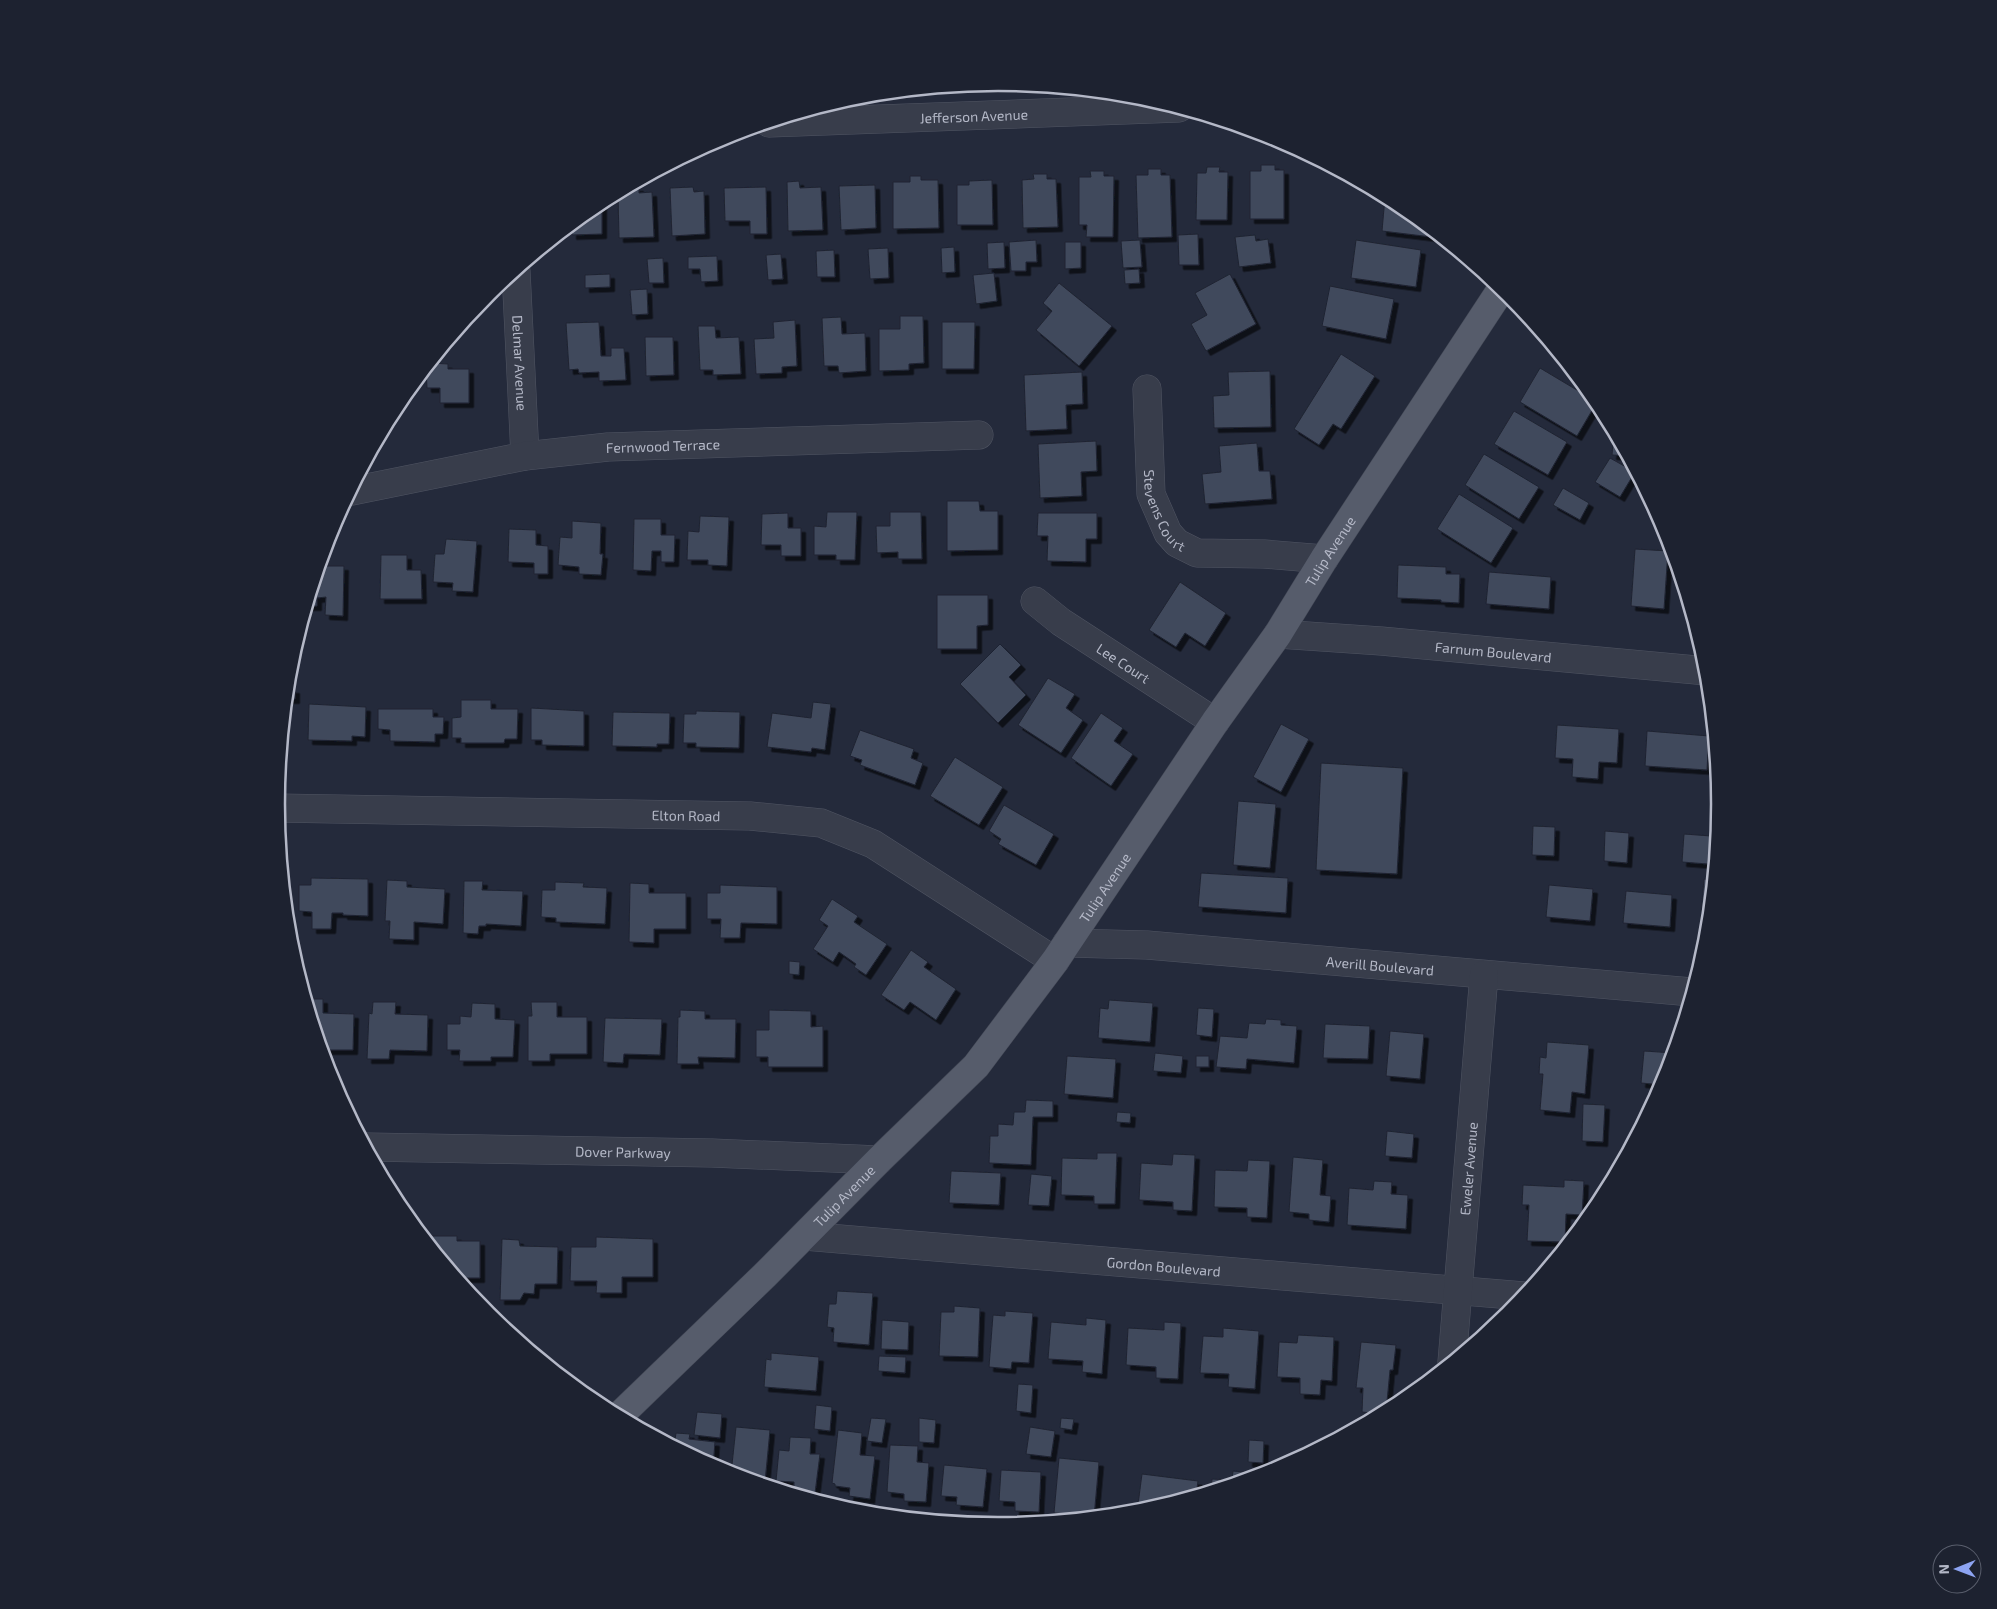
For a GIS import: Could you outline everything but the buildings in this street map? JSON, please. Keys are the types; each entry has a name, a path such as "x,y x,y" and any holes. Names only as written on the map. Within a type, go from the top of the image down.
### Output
{"main road":[{"name":"Tulip Avenue","path":"623,1411 976,1066 1061,952 1214,722 1278,634 1324,559 1498,295"}],"street":[{"name":"Jefferson Avenue","path":"794,122 1134,104"},
{"name":"Delmar Avenue","path":"516,279 525,456"},
{"name":"Stevens Court","path":"1147,389 1151,494 1168,533 1177,543 1197,552 1264,554 1324,559"},
{"name":"Fernwood Terrace","path":"359,490 525,456 608,448 979,435"},
{"name":"Lee Court","path":"1035,600 1061,622 1214,722"},
{"name":"Farnum Boulevard","path":"1278,634 1382,641 1699,670"},
{"name":"Elton Road","path":"285,808 750,816 821,823 873,844 1061,952"},
{"name":"Averill Boulevard","path":"1061,952 1147,945 1686,992"},
{"name":"Eweler Avenue","path":"1453,1354 1484,975"},
{"name":"Dover Parkway","path":"374,1147 712,1153 879,1160"},
{"name":"Gordon Boulevard","path":"804,1236 1516,1295"}]}
